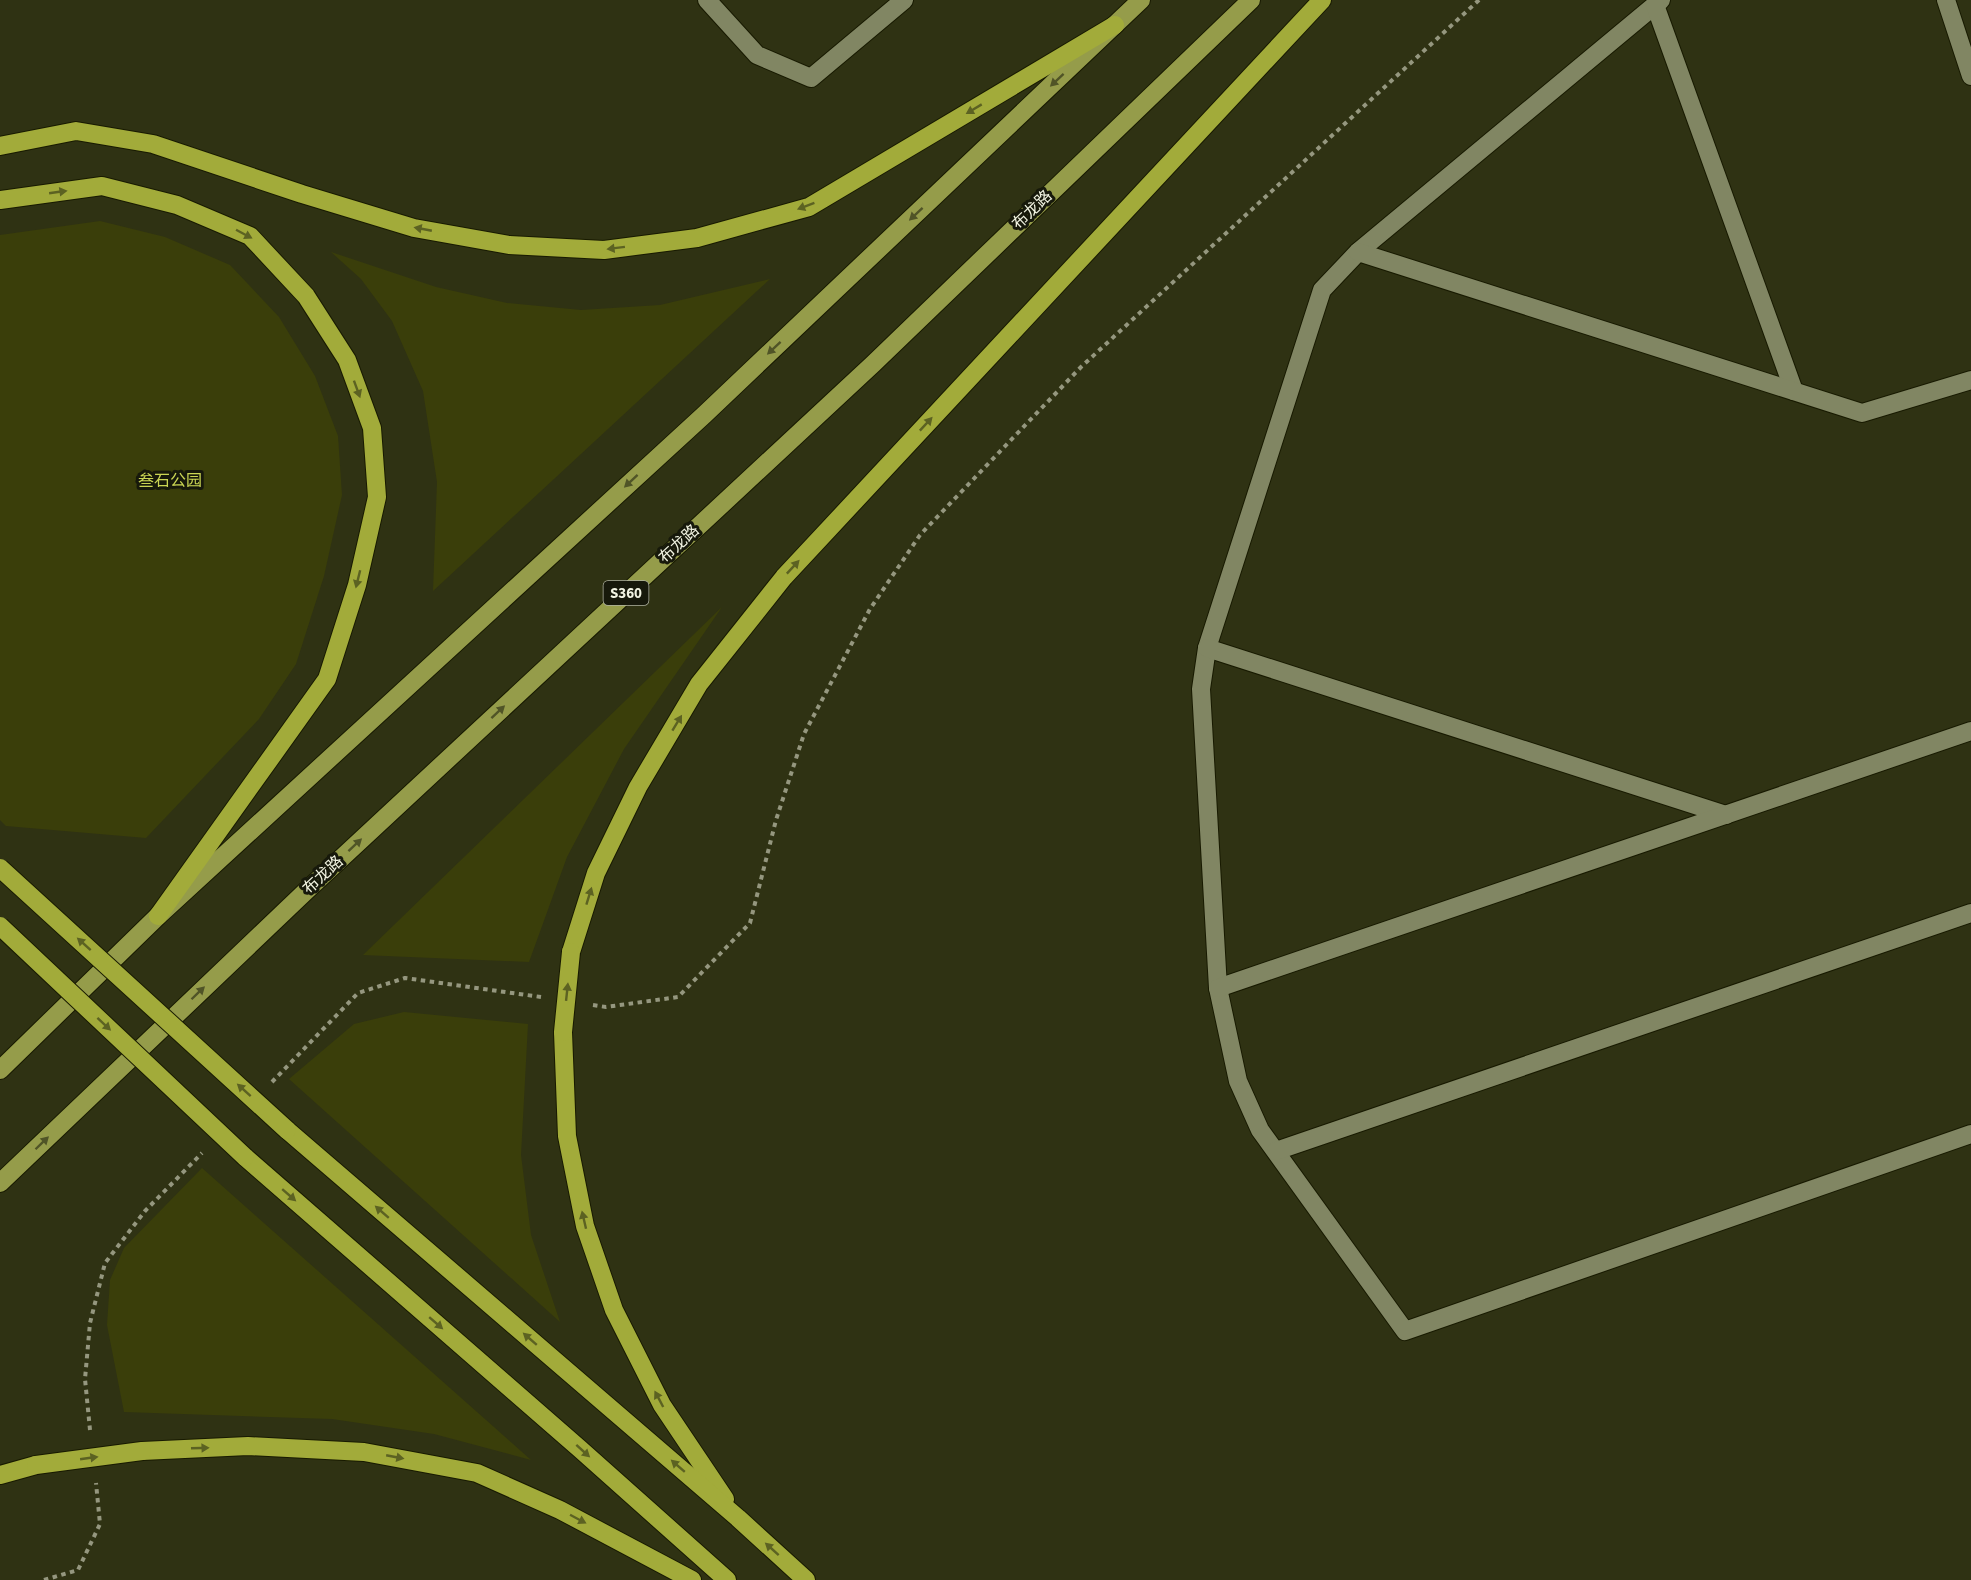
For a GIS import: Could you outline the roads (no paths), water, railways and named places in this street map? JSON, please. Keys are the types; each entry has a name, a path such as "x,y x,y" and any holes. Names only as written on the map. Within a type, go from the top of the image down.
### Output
{"highway":[{"path":"738,1518 662,1405 614,1310 585,1226 567,1136 563,1032 571,952 596,873 638,787 699,684 777,585 1323,0"},
{"path":"0,146 76,131 153,144 302,194 414,228 508,245 604,250 697,238 809,207 1115,25"},
{"path":"0,200 102,186 177,205 250,236 306,296 347,360 372,428 377,497 357,585 327,679 158,916"},
{"path":"0,868 287,1130 738,1518 806,1580"},
{"path":"0,926 245,1156 727,1580"},
{"path":"0,1475 36,1465 142,1450 248,1446 364,1452 477,1473 560,1509 692,1580"}],"main road":[{"path":"0,1071 158,916 712,407 1142,0"},
{"name":"布龙路","path":"0,1184 304,892 873,364 1251,0"}],"street":[{"path":"707,0 758,55 811,78 904,0"},
{"path":"1946,0 1971,76"},
{"path":"1794,391 1658,2 1358,252 1322,290 1207,648 1201,689 1218,988 1238,1081 1260,1130 1405,1331 1971,1134"},
{"path":"1358,252 1862,413 1971,380"},
{"path":"1207,648 1726,815"},
{"path":"1218,988 1971,731"},
{"path":"1276,1151 1971,913"}],"park label":[{"name":"叁石公园","path":"170,481"}]}
